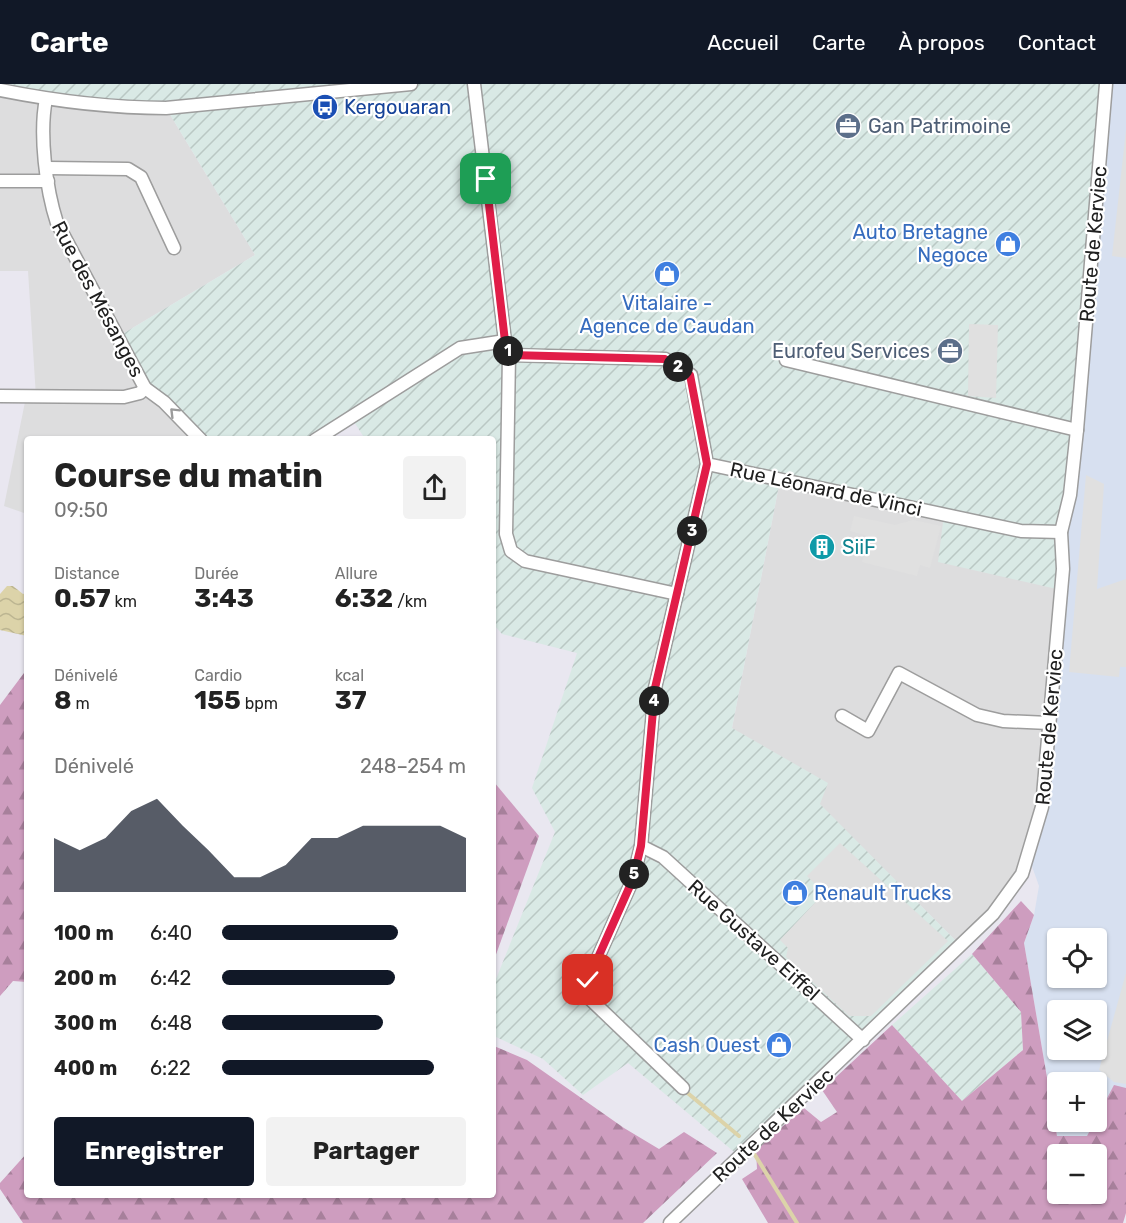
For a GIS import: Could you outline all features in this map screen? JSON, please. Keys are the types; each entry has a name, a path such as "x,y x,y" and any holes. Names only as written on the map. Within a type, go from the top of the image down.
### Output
{"street":[{"path":"0,90 46,99 134,108 166,108 411,84"},
{"path":"474,84 505,341 510,355 506,534 511,551 525,561 678,594"},
{"name":"Route de Kerviec","path":"670,1223 993,914 1023,874 1042,807 1063,568 1061,532 1070,495 1077,430 1106,84"},
{"name":"Rue des Mésanges","path":"0,396 124,397 140,393 145,388 57,223 48,196 43,135 46,99"},
{"path":"0,182 48,175 128,169 141,177 174,248"},
{"path":"321,436 460,348 505,341"},
{"name":"Rue Léonard de Vinci","path":"510,355 665,359 690,375 707,464 1021,531 1061,532"},
{"path":"786,360 1077,430"},
{"path":"145,388 164,402 197,436"},
{"path":"683,1088 588,997 588,980 633,879 641,846 655,688 707,464"},
{"path":"842,716 868,730 899,673 977,715 1003,721 1049,723"},
{"name":"Rue Gustave Eiffel","path":"641,846 663,857 863,1040"}],"shaded area":[{"path":"0,84 1106,84 1061,590 938,562 944,514 780,480 732,728 828,783 820,804 961,946 739,1156 628,1063 583,1095 543,1059 496,1037 496,979 555,832 532,788 577,653 502,634 496,627 496,436 363,436 351,417 320,436 198,436 145,388 119,336 255,255 166,108 0,90"},
{"path":"1106,84 1126,84 1126,1088 1114,1086 1107,1099 1107,1072 1047,1072 1047,1078 1024,943 1034,915 1039,886 1029,858 1036,835"},
{"path":"0,90 166,108 255,255 119,336 199,436 24,436 24,513 4,506 26,397 36,397 28,271 0,271"},
{"path":"1126,130 1126,258 1112,256"},
{"path":"969,324 998,325 996,398 968,396"},
{"path":"1086,475 1104,484 1097,589 1126,579 1126,667 1120,667 1119,677 1069,672"},
{"path":"780,480 944,514 1061,590 1042,807 1022,874 961,946 819,804 732,728"},
{"path":"854,516 895,525 913,520 941,526 930,568 920,565 917,576 862,562 868,536 850,531"},
{"path":"840,843 948,941 871,1016 849,1016 786,957 788,948 780,940 824,893 807,876"},
{"path":"972,954 1021,1012 1023,1050 962,1101 892,1025"},
{"path":"1126,973 1126,1084 1114,1082 1107,1076 1107,1072 1099,1070 1102,1060 1107,1060 1107,1041"},
{"path":"1056,1132 1089,1132 1087,1136 1057,1136"}],"green space":[{"path":"24,673 24,982 13,981 0,996 0,705"},
{"path":"496,784 539,836 496,954"},
{"path":"1021,901 1034,915 1024,943 1047,1078 1047,1132 1056,1132 1057,1136 1087,1136 1089,1132 1107,1132 1107,1098 1114,1085 1126,1088 1126,1213 1123,1223 768,1223 742,1179 757,1169 756,1149 804,1108 821,1122 837,1112 822,1090 892,1025 962,1101 1023,1050 1021,1012 972,954"},
{"path":"496,1047 527,1060 624,1128 659,1149 684,1132 717,1153 643,1223 23,1223 0,1189 0,1183 24,1156 24,1198 496,1198"}],"water":[{"path":"7,586 13,586 24,594 24,635 0,630 0,594"}],"waterway":[{"path":"684,1090 739,1136"},
{"path":"755,1155 797,1223"}],"place":[{"name":"Kergouaran","path":"325,107"},
{"name":"Gan Patrimoine","path":"848,126"},
{"name":"Auto Bretagne Negoce","path":"1008,244"},
{"name":"Vitalaire - Agence de Caudan","path":"667,274"},
{"name":"Eurofeu Services","path":"950,351"},
{"name":"SiiF","path":"822,547"},
{"name":"Renault Trucks","path":"795,893"},
{"name":"Cash Ouest","path":"779,1045"}],"route":[{"path":"486,179 505,341 510,355 665,359 690,375 707,464 655,688 641,846 633,879 588,980"}]}
